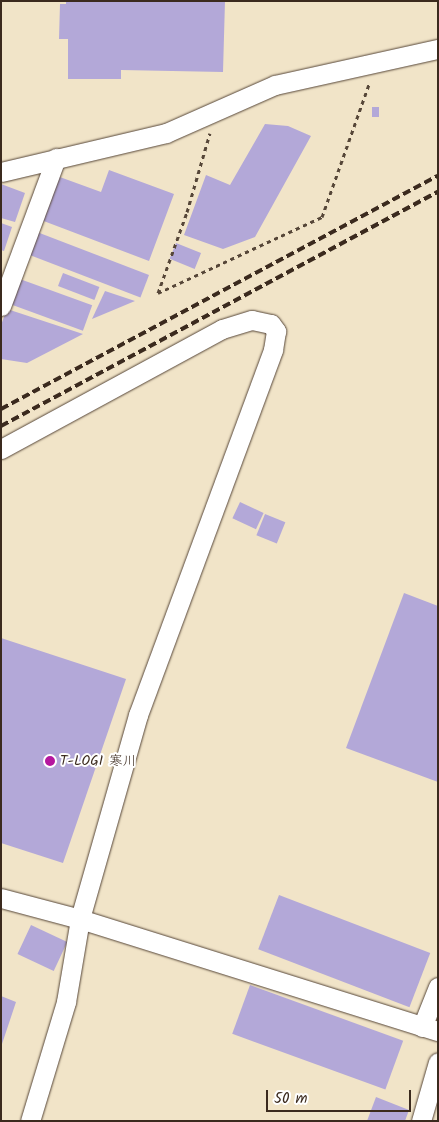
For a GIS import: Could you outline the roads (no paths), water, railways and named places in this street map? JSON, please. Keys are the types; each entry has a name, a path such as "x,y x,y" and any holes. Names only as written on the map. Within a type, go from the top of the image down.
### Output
{"street":[{"path":"1,172 166,133 275,85 438,49"},
{"path":"1,306 56,158"},
{"path":"1,449 222,329 252,320 271,324 276,331 273,350 138,715 80,919 66,1002 30,1121"},
{"path":"1,898 80,919 430,1029 438,987"},
{"path":"421,1121 438,1062"}],"railway":[{"path":"1,409 438,176"},
{"path":"1,426 438,192"}],"place":[{"name":"T-LOGI 寒川","path":"50,761"}]}
